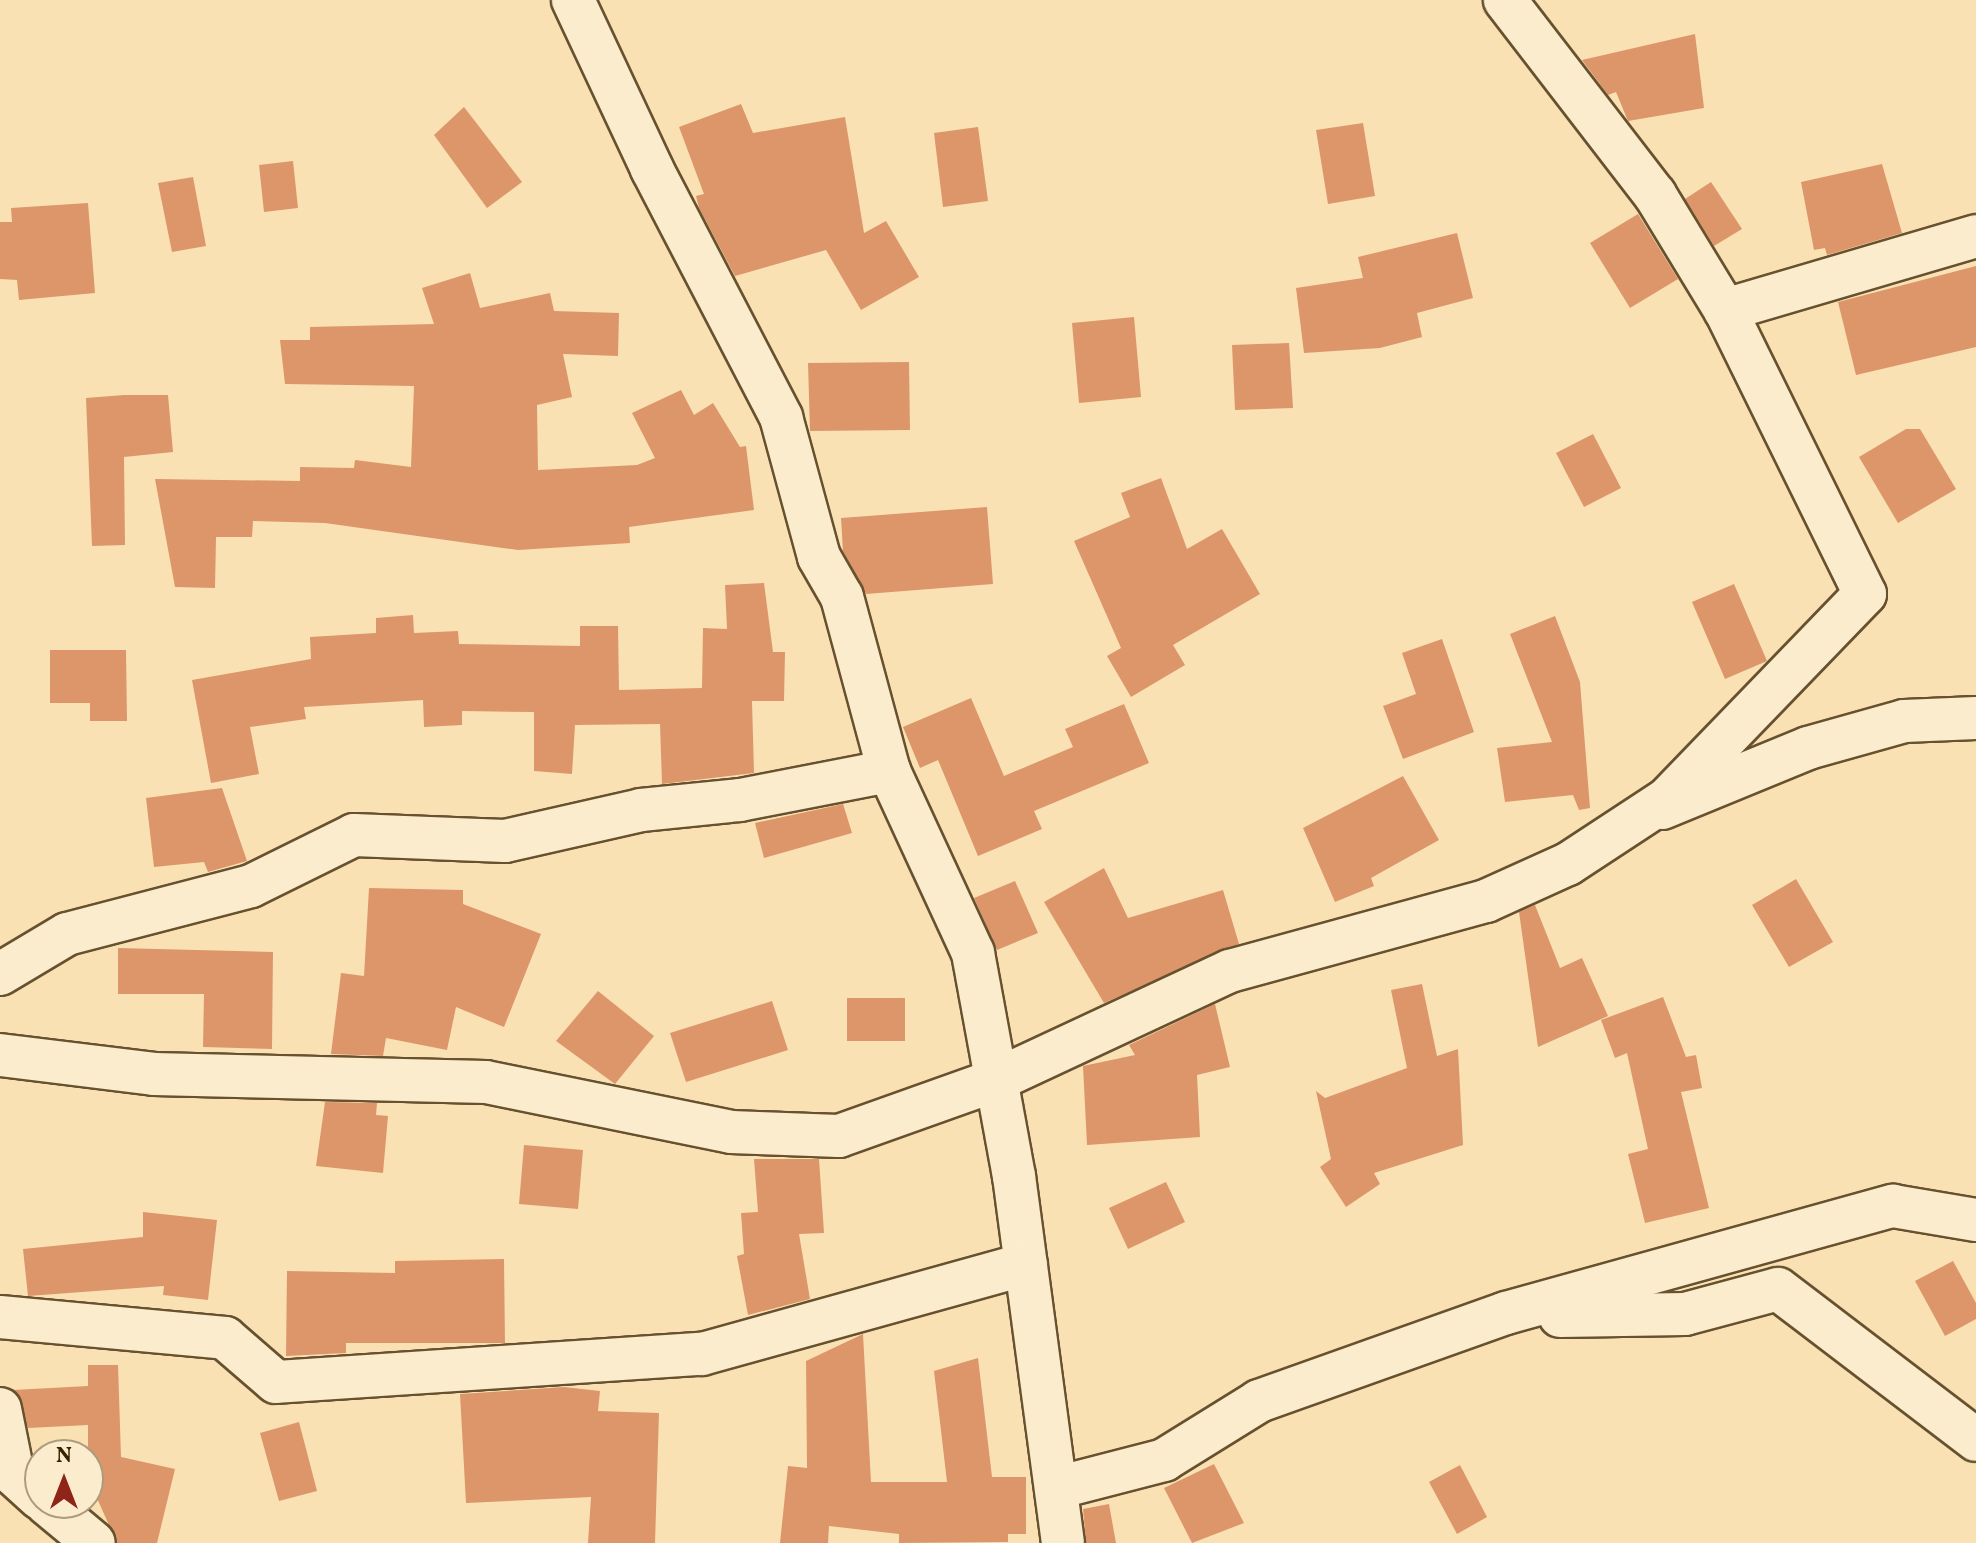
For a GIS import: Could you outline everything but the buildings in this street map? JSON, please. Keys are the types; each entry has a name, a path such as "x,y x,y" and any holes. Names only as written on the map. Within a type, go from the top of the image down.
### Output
{"street":[{"path":"573,0 652,169 781,417 819,557 842,597 889,771 973,953 1026,1264 1063,1543"},
{"path":"0,1055 154,1074 486,1082 731,1132 839,1136 996,1080 1230,971 1486,901 1568,864 1667,799 1865,594 1725,310 1655,195 1505,0"},
{"path":"1725,310 1976,236"},
{"path":"1647,812 1808,748 1904,721 1976,718"},
{"path":"0,974 67,934 251,886 354,835 505,841 641,810 740,800 889,771"},
{"path":"1056,1488 1164,1460 1259,1401 1506,1313 1893,1206 1976,1220"},
{"path":"0,1317 225,1338 276,1382 702,1354 1026,1264"},
{"path":"1506,1313 1685,1314 1778,1289 1976,1440"},
{"path":"0,1409 13,1474 24,1484"},
{"path":"65,1519 94,1543"}]}
